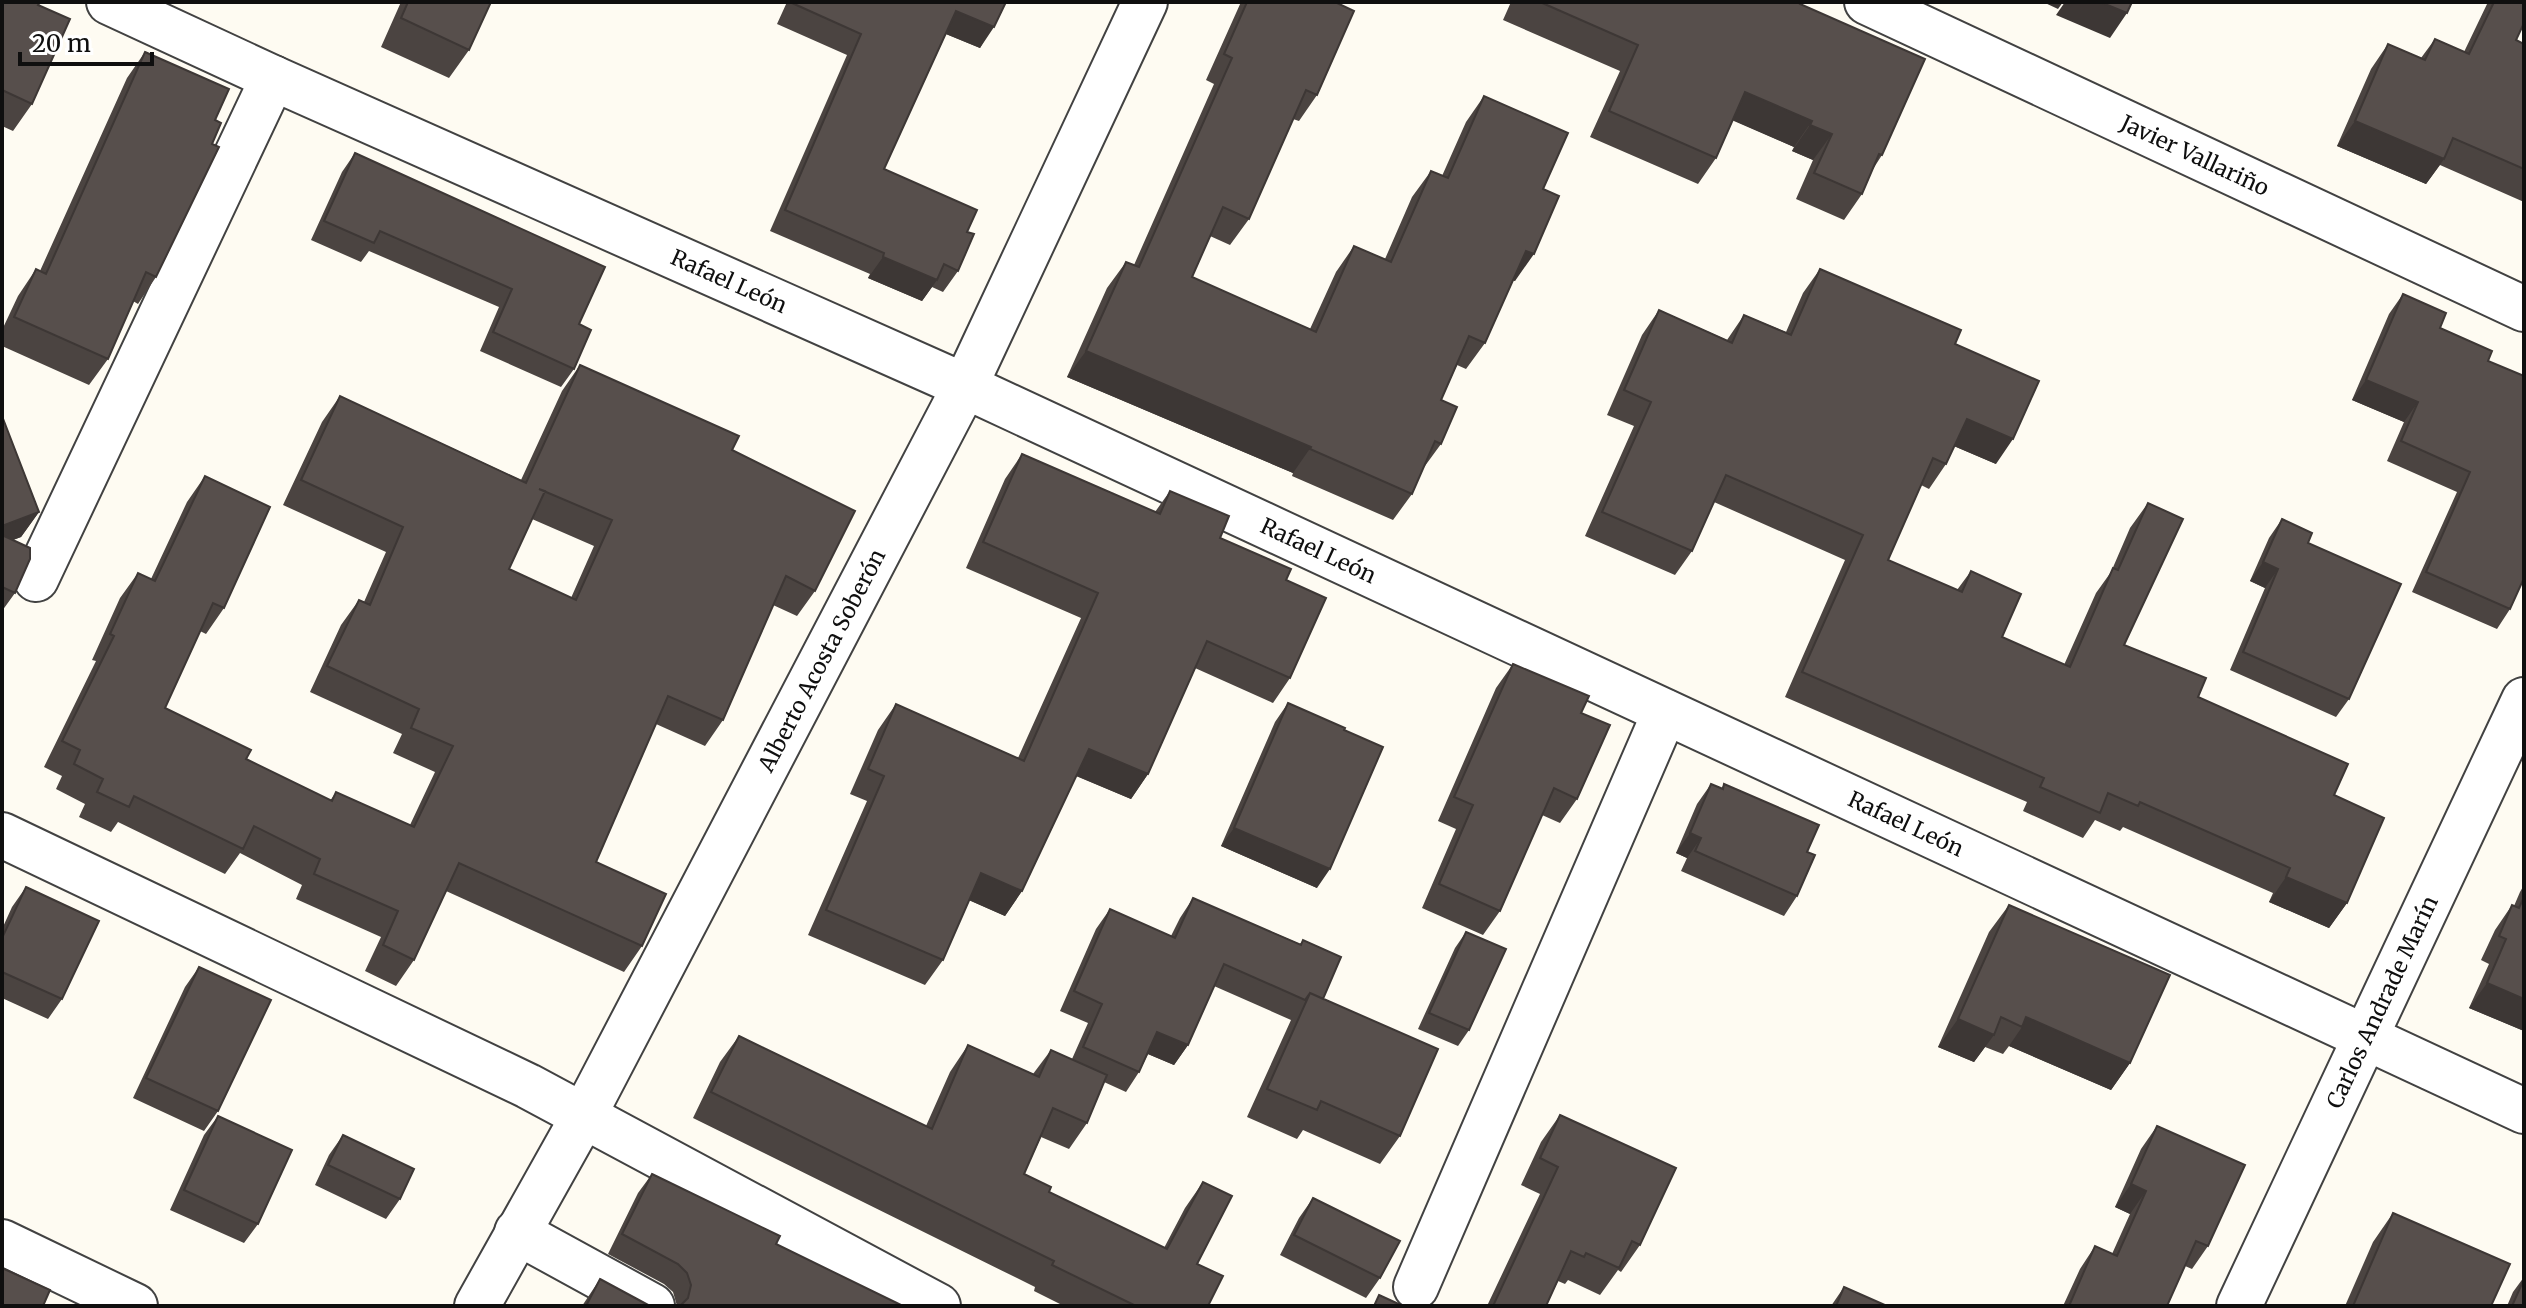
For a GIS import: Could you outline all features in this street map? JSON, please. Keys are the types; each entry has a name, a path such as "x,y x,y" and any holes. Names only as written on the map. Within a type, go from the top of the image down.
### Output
{"street":[{"name":"Rafael León","path":"109,2 965,386 2524,1111"},
{"name":"Alberto Acosta Soberón","path":"477,1306 583,1117 965,386 1145,2"},
{"name":"Javier Vallariño","path":"1867,2 2524,309"},
{"path":"36,579 273,78"},
{"name":"Carlos Andrade Marín","path":"2239,1306 2524,700"},
{"path":"1416,1287 1665,712"},
{"path":"2,835 528,1086 938,1306"},
{"path":"517,1232 652,1306"},
{"path":"2,1242 135,1306"}],"building":[{"path":"2,2 40,2 38,5 70,19 32,104 2,90"},
{"path":"408,2 491,2 469,50 401,18"},
{"path":"792,2 1006,2 994,27 956,11 884,169 977,210 967,232 974,234 958,271 944,264 937,280 785,210 861,34"},
{"path":"1247,2 1335,2 1354,11 1317,95 1306,90 1249,219 1223,207 1192,277 1316,332 1354,246 1391,262 1431,171 1448,178 1484,96 1568,133 1543,189 1559,196 1534,254 1526,251 1485,343 1469,336 1441,400 1457,407 1441,444 1435,441 1412,494 1311,447 1086,351 1126,262 1139,267 1232,58 1224,54"},
{"path":"1540,2 1801,2 1925,59 1862,194 1814,173 1832,134 1810,125 1812,121 1745,92 1716,158 1609,111 1638,45"},
{"path":"2100,2 2132,2 2127,13"},
{"path":"2494,2 2524,2 2524,23 2516,40 2524,44 2524,169 2453,138 2444,159 2355,121 2388,44 2425,60 2435,39 2469,54"},
{"path":"145,52 229,89 215,120 221,123 212,144 219,147 156,277 146,272 108,359 14,317 36,269 46,274"},
{"path":"355,153 605,267 579,324 591,330 574,369 493,332 512,289 380,231 374,243 324,221"},
{"path":"1820,269 1961,330 1955,344 2039,381 2013,439 1967,419 1946,464 1933,458 1888,560 1962,592 1971,571 2021,594 2002,637 2070,667 2113,568 2118,570 2148,503 2183,519 2124,645 2206,678 2198,697 2348,764 2334,795 2384,818 2347,903 2286,877 2290,868 2140,802 2138,806 2108,793 2100,813 2040,787 2044,778 1802,672 1863,535 1726,475 1692,551 1602,512 1651,402 1624,390 1659,310 1732,343 1744,315 1791,335"},
{"path":"2403,294 2446,313 2440,328 2492,351 2488,361 2524,376 2524,578 2510,609 2426,572 2470,472 2401,441 2418,402 2366,380"},
{"path":"580,365 739,436 732,450 855,511 815,591 786,576 723,720 668,696 596,862 666,894 642,946 459,863 414,960 383,945 398,911 314,874 320,859 254,826 243,849 134,796 129,807 97,792 103,779 74,764 80,750 62,741 114,636 110,634 138,573 155,581 205,476 270,507 224,608 213,603 165,708 251,750 246,759 332,801 336,792 414,827 453,746 411,728 419,709 327,666 359,600 370,605 403,527 301,480 340,396 526,483","holes":["545,491 612,520 576,600 509,569"]},
{"path":"2,416 39,512 2,526"},
{"path":"1022,454 1160,514 1170,491 1229,516 1220,538 1291,569 1286,580 1326,598 1290,678 1207,641 1148,774 1089,749 1022,891 981,873 943,960 826,910 884,776 868,769 896,704 1024,761 1098,593 983,542"},
{"path":"2282,519 2312,533 2308,543 2401,584 2349,699 2243,652 2278,569 2263,562"},
{"path":"2,535 30,548 30,559 15,593 2,587"},
{"path":"1513,664 1589,696 1581,713 1610,725 1577,799 1554,788 1500,911 1439,884 1473,805 1454,797"},
{"path":"1288,703 1383,747 1330,869 1234,828"},
{"path":"1711,784 1723,789 1724,784 1819,825 1807,852 1815,855 1797,896 1695,851 1701,838 1690,833"},
{"path":"26,887 99,921 62,999 2,972 2,938"},
{"path":"2524,897 2524,999 2487,983 2506,939 2499,936 2512,905 2519,908"},
{"path":"1193,898 1301,945 1303,940 1341,957 1323,999 1310,993 1305,1000 1224,964 1188,1045 1157,1032 1139,1072 1083,1047 1102,1004 1074,991 1110,909 1175,938"},
{"path":"2009,905 2170,975 2130,1063 2026,1017 2022,1027 2001,1017 1994,1035 1958,1019"},
{"path":"1466,932 1506,949 1469,1030 1429,1013"},
{"path":"199,967 271,1000 218,1111 146,1078"},
{"path":"1310,993 1438,1049 1400,1136 1321,1101 1317,1110 1267,1089"},
{"path":"739,1036 932,1129 968,1045 1039,1077 1051,1050 1107,1075 1087,1123 1053,1108 1024,1174 1051,1187 1049,1192 1167,1249 1203,1182 1232,1196 1197,1264 1223,1276 1208,1306 1136,1306 1052,1265 1054,1261 711,1092"},
{"path":"1560,1115 1676,1168 1640,1245 1632,1241 1619,1268 1586,1253 1584,1257 1571,1251 1546,1306 1493,1306 1558,1167 1540,1158"},
{"path":"218,1116 292,1150 258,1224 184,1190"},
{"path":"2157,1126 2245,1165 2208,1246 2196,1241 2167,1306 2069,1306 2095,1246 2117,1256 2146,1191 2131,1184"},
{"path":"343,1135 414,1169 400,1199 328,1165"},
{"path":"652,1174 780,1236 776,1244 903,1306 680,1306 688,1298 691,1285 687,1273 678,1264 622,1234"},
{"path":"1313,1198 1400,1241 1380,1278 1294,1235"},
{"path":"2393,1213 2510,1264 2491,1306 2353,1306"},
{"path":"2,1268 50,1290 43,1306 2,1306"},
{"path":"600,1279 650,1306 586,1306"},
{"path":"2524,1279 2524,1306 2512,1306"},
{"path":"1844,1287 1887,1306 1836,1306"},
{"path":"1379,1295 1403,1306 1374,1306"}]}
